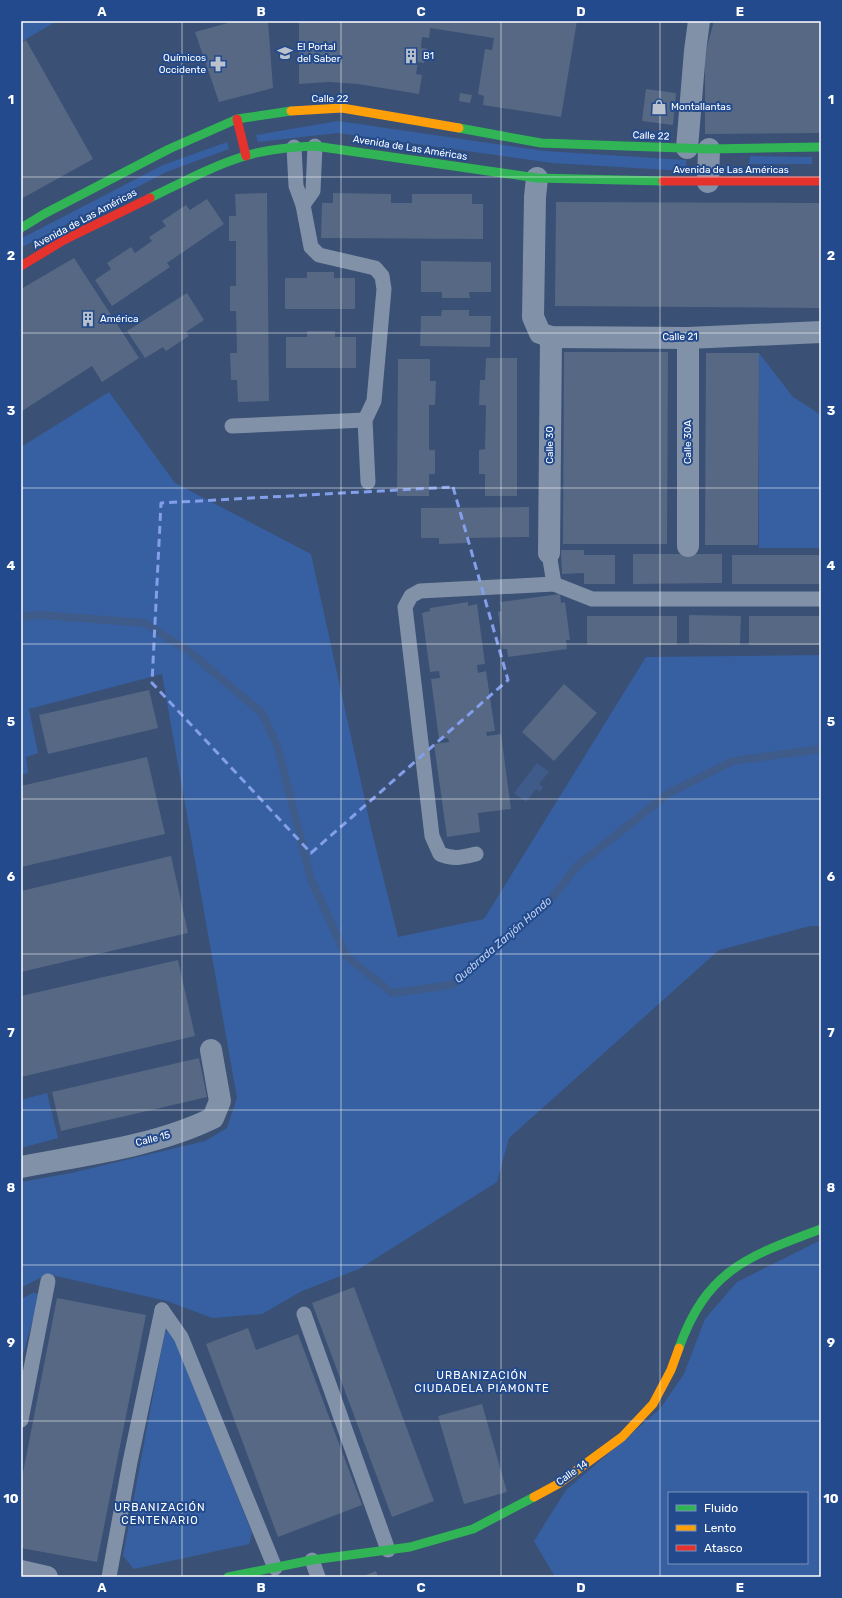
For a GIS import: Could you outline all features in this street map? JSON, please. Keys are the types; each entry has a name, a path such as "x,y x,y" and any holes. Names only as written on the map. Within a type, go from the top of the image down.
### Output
{"main road":[{"name":"Calle 22","path":"21,228 44,214 169,149 237,119 292,111 342,108 541,143 687,148"},
{"path":"237,119 246,156"},
{"name":"Avenida de Las Américas","path":"21,266 64,240 183,182 246,156 294,147 315,146 537,178 708,182 821,182"},
{"name":"Avenida de Las Américas","path":"687,148 821,147"},
{"name":"Calle 14","path":"228,1577 312,1560 410,1547 473,1529 558,1484 622,1437 653,1404 671,1370 686,1328 705,1296 729,1271 755,1256 821,1229"}],"street":[{"path":"687,148 699,21"},
{"path":"708,182 709,149"},
{"name":"Calle 30","path":"537,178 535,197 533,317 545,335 549,553"},
{"name":"Calle 21","path":"545,335 688,338 821,332"},
{"name":"Calle 30A","path":"688,338 688,546"},
{"name":"Calle 15","path":"21,1167 106,1150 187,1131 213,1118 220,1101 211,1050"},
{"path":"21,1571 47,1577"}],"lane":[{"path":"303,204 313,191 315,146"},
{"path":"294,147 296,186 303,204 311,247 319,255 375,268 382,276 384,289 378,368 374,401 365,420 368,482"},
{"path":"232,426 365,420"},
{"path":"549,553 554,584"},
{"path":"476,854 456,858 440,854 432,836 405,607 411,596 420,591 554,584 592,599 821,599"},
{"path":"21,1420 48,1281"},
{"path":"109,1577 130,1462 162,1310 181,1336 275,1568"},
{"path":"304,1314 388,1550"},
{"path":"312,1560 318,1577"}],"highlighted area":[{"path":"453,487 508,680 311,853 152,683 161,503"}],"shaded area":[{"path":"21,21 57,21 21,42"},
{"path":"338,121 545,151 686,160 686,171 552,163 338,133 258,142 256,135"},
{"path":"227,142 229,149 166,172 21,248 21,239 24,237 163,165"},
{"path":"750,156 812,157 812,164 749,164"},
{"path":"759,353 793,397 821,415 821,548 759,548"},
{"path":"109,392 175,483 311,554 371,828 398,937 484,919 646,657 821,655 821,926 810,926 719,950 509,1138 497,1182 359,1269 302,1291 262,1314 212,1318 167,1301 47,1274 21,1288 21,1182 71,1173 205,1141 227,1128 237,1098 162,674 29,709 38,753 26,757 28,773 21,775 21,447"},
{"path":"537,763 549,772 539,784 543,787 540,792 536,789 526,802 514,793"},
{"path":"47,1093 58,1138 21,1148 21,1100"},
{"path":"821,1240 821,1577 555,1577 534,1541 566,1490 660,1409 684,1374 705,1319 737,1282"},
{"path":"33,1293 40,1294 22,1358 21,1299"},
{"path":"165,1331 172,1333 252,1533 249,1544 134,1569 123,1556"}],"building":[{"path":"235,21 268,21 273,88 219,102 195,32"},
{"path":"299,21 577,21 561,117 483,105 484,96 478,94 485,49 492,50 494,38 430,28 429,38 422,37 421,48 427,49 424,63 418,62 416,74 422,75 419,94 358,84 329,82 299,84"},
{"path":"714,21 821,21 821,133 705,134 705,54"},
{"path":"26,40 93,159 21,199 21,43"},
{"name":"Montallantas","path":"646,89 676,93 673,125 642,121"},
{"path":"460,93 472,95 470,103 459,101"},
{"path":"267,193 269,401 238,402 237,380 231,380 230,353 237,353 236,311 230,311 230,286 236,286 236,241 229,241 229,216 236,216 235,194"},
{"path":"333,193 391,194 391,203 412,203 412,194 472,194 472,204 483,204 483,239 321,238 322,203 333,203"},
{"path":"207,199 224,224 167,263 170,267 112,306 95,280 111,269 107,263 131,247 135,253 152,241 149,237 166,226 162,221 186,205 190,210"},
{"path":"556,202 821,203 820,308 555,306"},
{"path":"74,258 139,358 102,382 92,366 22,411 21,289"},
{"path":"421,261 491,262 491,292 469,292 470,298 442,298 442,292 421,292"},
{"path":"307,272 334,272 334,278 355,278 355,309 285,309 285,278 307,278"},
{"path":"187,293 204,320 186,332 189,336 166,351 163,347 145,358 127,331"},
{"path":"442,310 469,310 469,316 491,316 490,347 420,346 421,316 441,316"},
{"path":"307,331 335,331 335,337 356,337 356,368 286,368 286,337 307,337"},
{"path":"564,352 668,352 667,544 563,544"},
{"path":"706,353 759,353 758,545 705,545"},
{"path":"486,358 517,358 517,496 485,496 485,474 479,474 479,450 485,449 486,405 479,405 480,380 485,380"},
{"path":"398,359 430,359 430,381 436,381 435,405 429,405 429,450 435,450 435,474 429,474 429,496 397,496"},
{"path":"529,507 529,537 467,538 467,543 439,544 439,538 421,538 421,508"},
{"path":"561,550 584,550 584,555 615,555 615,584 584,584 584,573 562,574"},
{"path":"633,554 722,554 722,583 633,584"},
{"path":"732,555 821,555 821,584 732,584"},
{"path":"560,594 561,603 565,602 570,640 566,640 567,649 508,657 507,649 503,649 498,612 502,611 500,602"},
{"path":"468,602 468,606 477,604 485,664 477,665 478,673 486,671 495,731 486,732 487,736 501,734 511,809 478,813 480,832 447,837 434,744 449,742 448,738 439,739 431,679 440,678 439,671 430,672 422,613 430,611 430,608"},
{"path":"689,615 741,616 740,645 689,644"},
{"path":"587,616 677,616 677,645 587,645"},
{"path":"749,616 821,616 821,645 749,645"},
{"path":"564,684 597,713 554,761 522,732"},
{"path":"149,690 158,728 48,754 39,715"},
{"path":"147,757 165,834 21,867 21,786"},
{"path":"171,856 188,933 21,972 21,891"},
{"path":"178,960 195,1036 21,1077 21,996"},
{"path":"199,1058 207,1097 61,1131 52,1092"},
{"path":"354,1287 434,1501 392,1517 312,1303"},
{"path":"57,1298 146,1315 97,1562 21,1548 21,1483"},
{"path":"248,1328 256,1350 298,1334 362,1505 278,1537 206,1344"},
{"path":"482,1404 507,1492 464,1504 438,1416"},
{"path":"376,1571 378,1577 361,1577"}],"waterway":[{"name":"Quebrada Zanjón Hondo","path":"21,617 40,615 145,623 190,652 262,713 277,745 311,879 346,956 392,993 452,985 547,904 577,866 669,793 733,761 821,749"}],"traffic: fast":[{"path":"21,228 44,214 169,149 237,119 291,111"},
{"path":"459,128 541,143 709,149 821,147"},
{"path":"150,198 209,170 245,156 280,149 315,146 537,178 663,181"},
{"path":"679,1348 690,1321 703,1300 717,1283 734,1269 752,1258 772,1248 821,1229"},
{"path":"228,1577 312,1560 410,1547 473,1529 534,1497"}],"traffic: slow":[{"path":"291,111 342,108 459,128"},
{"path":"534,1497 558,1484 622,1437 653,1404 671,1370 679,1348"}],"traffic: jam":[{"path":"237,119 246,156"},
{"path":"663,181 821,181"},
{"path":"21,266 64,240 150,198"}],"place":[{"name":"El Portal del Saber","path":"285,53"},
{"name":"B1","path":"411,56"},
{"name":"Químicos Occidente","path":"218,64"},
{"name":"Montallantas","path":"659,107"},
{"name":"América","path":"88,319"}],"district":[{"name":"URBANIZACIÓN CIUDADELA PIAMONTE","path":"482,1381"},
{"name":"URBANIZACIÓN CENTENARIO","path":"160,1513"}]}
